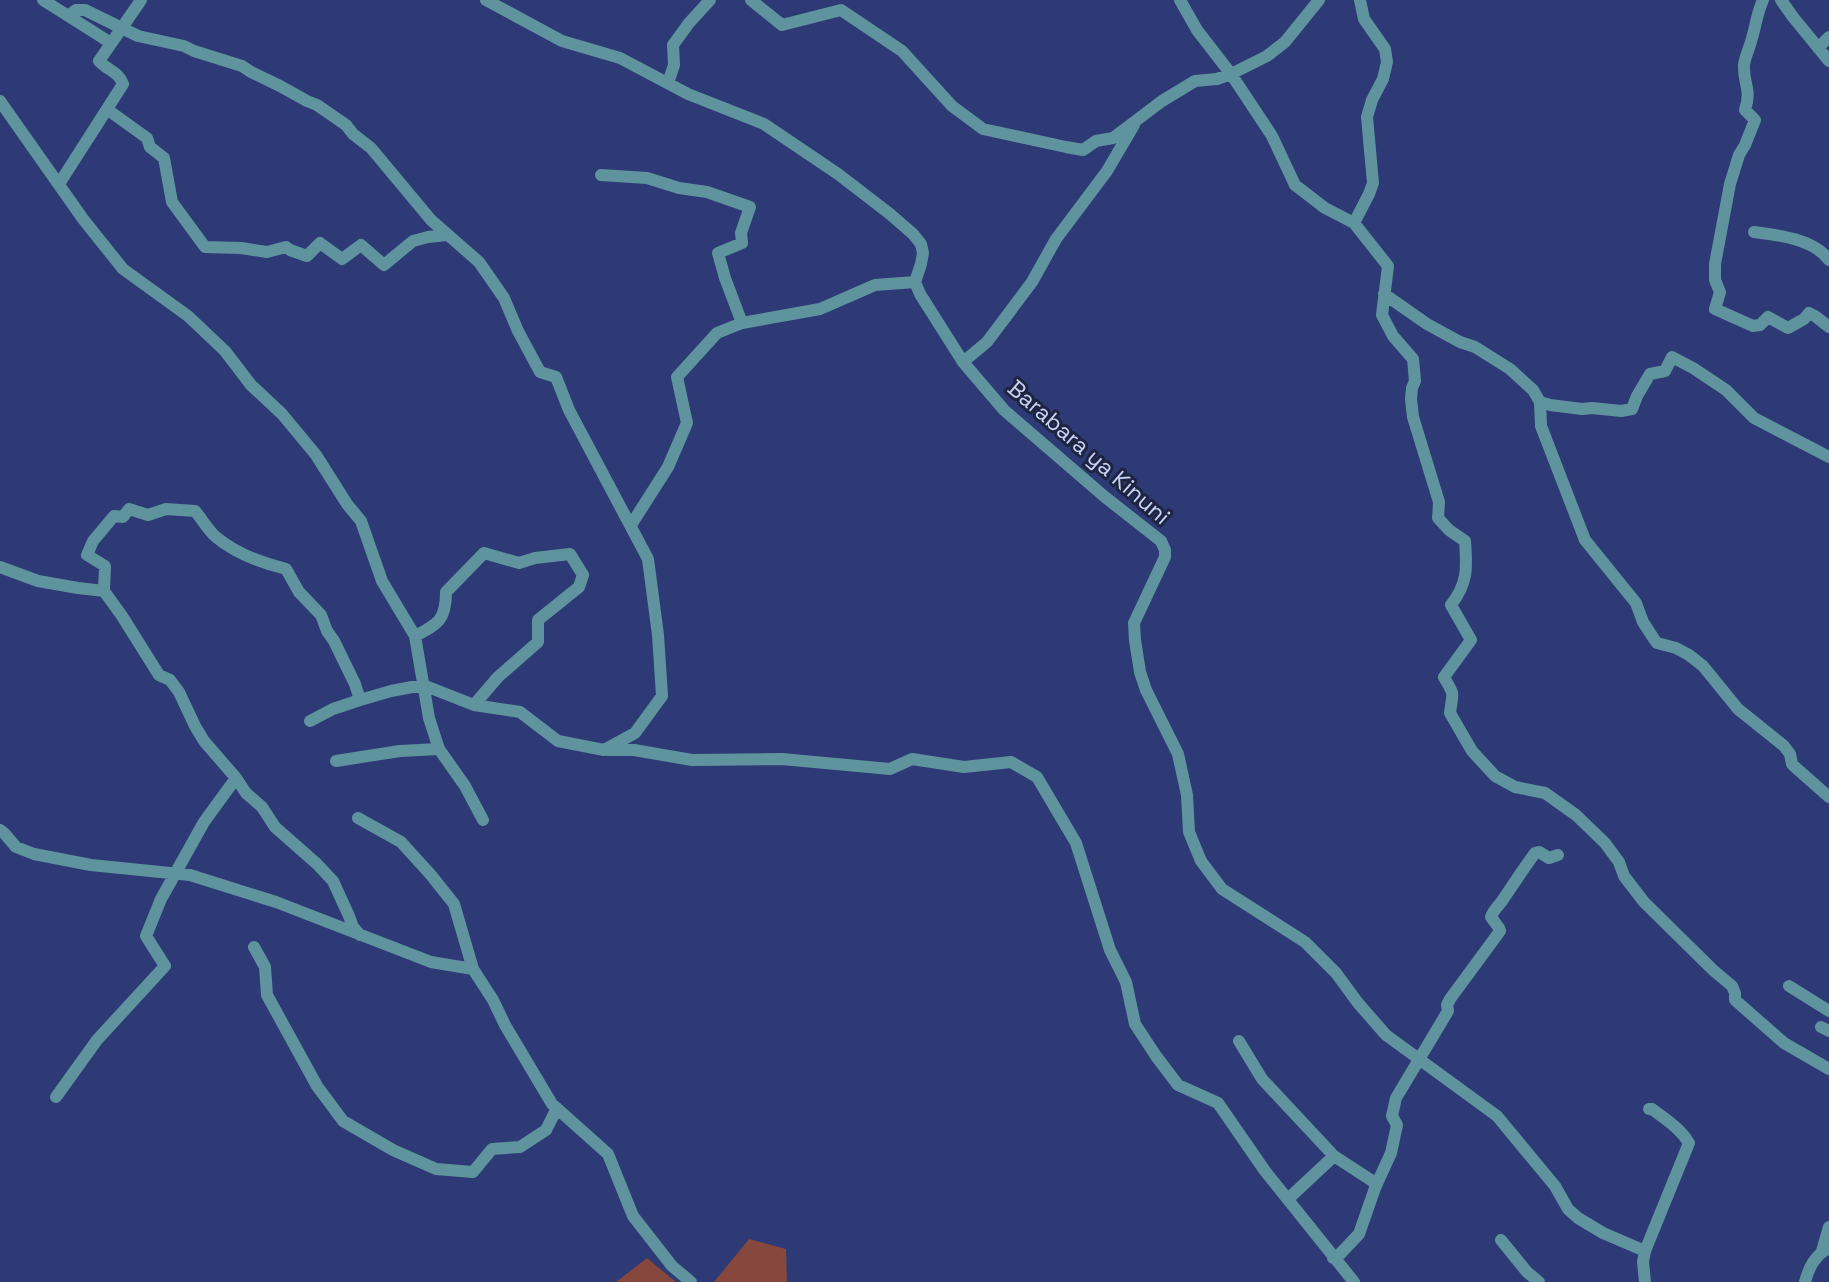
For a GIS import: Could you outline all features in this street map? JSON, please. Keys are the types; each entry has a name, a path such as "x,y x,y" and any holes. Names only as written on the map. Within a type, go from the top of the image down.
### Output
{"street":[{"path":"43,0 85,10 138,36 184,46 230,61 317,105 346,125 353,134 372,148 431,220 479,262 504,298 540,372 556,377 569,410 648,559 658,635 662,696 635,733 604,750"},
{"path":"59,184 123,85 120,76 99,61 141,0"},
{"path":"486,0 562,41 620,58 688,94 764,124 838,174 890,214 921,244 923,253 915,282 876,285 820,309 741,323 717,333 677,377 687,423 668,467 631,525"},
{"path":"668,83 674,65 673,45 710,0"},
{"path":"751,0 782,25 841,10 902,51 952,106 984,129 1083,149 1096,141 1113,138 1162,101 1195,81 1217,79 1267,56 1285,42 1320,0"},
{"path":"1180,0 1196,30 1231,74 1272,136 1294,185 1325,208 1354,223 1388,266 1382,315 1393,336 1412,359 1415,381 1411,399 1413,417 1439,502 1438,518 1465,541 1464,584 1451,605 1471,640 1444,677 1454,698 1450,713 1472,751 1495,776 1515,787 1545,793 1576,814 1619,862 1624,876 1644,902 1732,986 1735,1000 1784,1042 1829,1069"},
{"path":"1354,223 1373,183 1367,117 1387,62 1385,49 1364,19 1360,0"},
{"path":"1763,0 1744,62 1749,97 1745,110 1755,120 1739,155 1730,184 1715,264 1715,280 1720,292 1715,309 1753,326 1760,325 1768,317 1788,328 1810,313 1829,327"},
{"path":"1781,0 1829,61"},
{"path":"74,9 111,43"},
{"path":"1818,48 1829,37"},
{"path":"0,101 83,219 123,269 188,316 225,351 251,385 282,414 316,455 346,504 361,521 382,581 415,636 429,718 439,749 465,786 483,820"},
{"path":"108,110 147,138 150,147 164,158 172,202 205,247 267,252 286,247 307,256 320,243 343,259 361,244 384,265 412,241 447,235"},
{"path":"962,362 987,342 1032,282 1055,239 1107,171 1136,122"},
{"path":"601,175 647,178 679,188 707,192 750,207 741,233 742,243 718,253 741,323"},
{"path":"1754,232 1786,236 1817,248 1829,260"},
{"name":"Barabara ya Kinuni","path":"915,282 962,362 1012,417 1161,541 1165,557 1134,623 1140,672 1146,690 1178,754 1187,795 1189,832 1201,861 1222,889 1305,942 1336,972 1386,1035 1497,1116 1555,1186 1568,1209 1578,1219 1645,1251"},
{"path":"1384,294 1427,324 1475,347 1510,369 1533,390 1540,402 1541,426 1586,540 1636,603 1643,622 1654,639 1657,643 1689,654 1703,666 1738,709 1784,746 1794,767 1829,797"},
{"path":"1540,402 1582,409 1632,409 1650,374 1665,371 1672,357 1726,390 1754,418 1829,457"},
{"path":"360,700 355,684 321,615 299,592 286,569 237,551 215,536 195,511 166,509 148,515 129,509 123,517 114,516 93,541 87,555 105,566 104,591 159,675 170,680 179,692 204,741 246,793 262,807 275,827 333,881 353,927 360,935"},
{"path":"415,636 438,624 446,608 446,592 484,553 519,563 535,558 570,554 583,575 579,587 538,620 538,642 498,677 474,705"},
{"path":"0,567 38,581 104,591"},
{"path":"310,721 333,709 360,700 423,685 474,705 520,712 558,741 604,750 634,750 692,760 782,759 890,769 912,759 964,767 1011,762 1037,777 1076,843 1110,950 1126,982 1135,1024 1156,1056 1178,1086 1218,1103 1265,1171 1354,1282"},
{"path":"335,761 400,751 439,749"},
{"path":"56,1097 97,1040 165,966 146,936 161,899 204,822 236,778"},
{"path":"358,818 401,842 454,904 473,969 552,1104 608,1154 633,1216 672,1266 691,1282"},
{"path":"0,830 16,847 34,853 91,865 190,875 276,902 431,961 473,969"},
{"path":"1333,1258 1359,1234 1391,1153 1396,1136 1396,1125 1392,1116 1396,1098 1448,1011 1447,1004 1450,999 1500,931 1491,914 1503,901 1535,853 1539,852 1549,858 1558,855"},
{"path":"254,947 265,967 267,995 317,1086 343,1121 393,1150 436,1169 473,1172 492,1149 520,1147 545,1130 557,1108"},
{"path":"1789,986 1829,1011"},
{"path":"1240,1041 1262,1079 1334,1156 1377,1184"},
{"path":"1645,1282 1645,1251 1689,1143 1672,1124 1649,1109"},
{"path":"1288,1199 1334,1156"},
{"path":"1805,1282 1810,1267 1826,1249 1829,1227"},
{"path":"1501,1240 1527,1272 1539,1282"}],"shaded area":[{"path":"749,1239 786,1249 787,1282 714,1282"},
{"path":"647,1258 676,1282 616,1282"}]}
